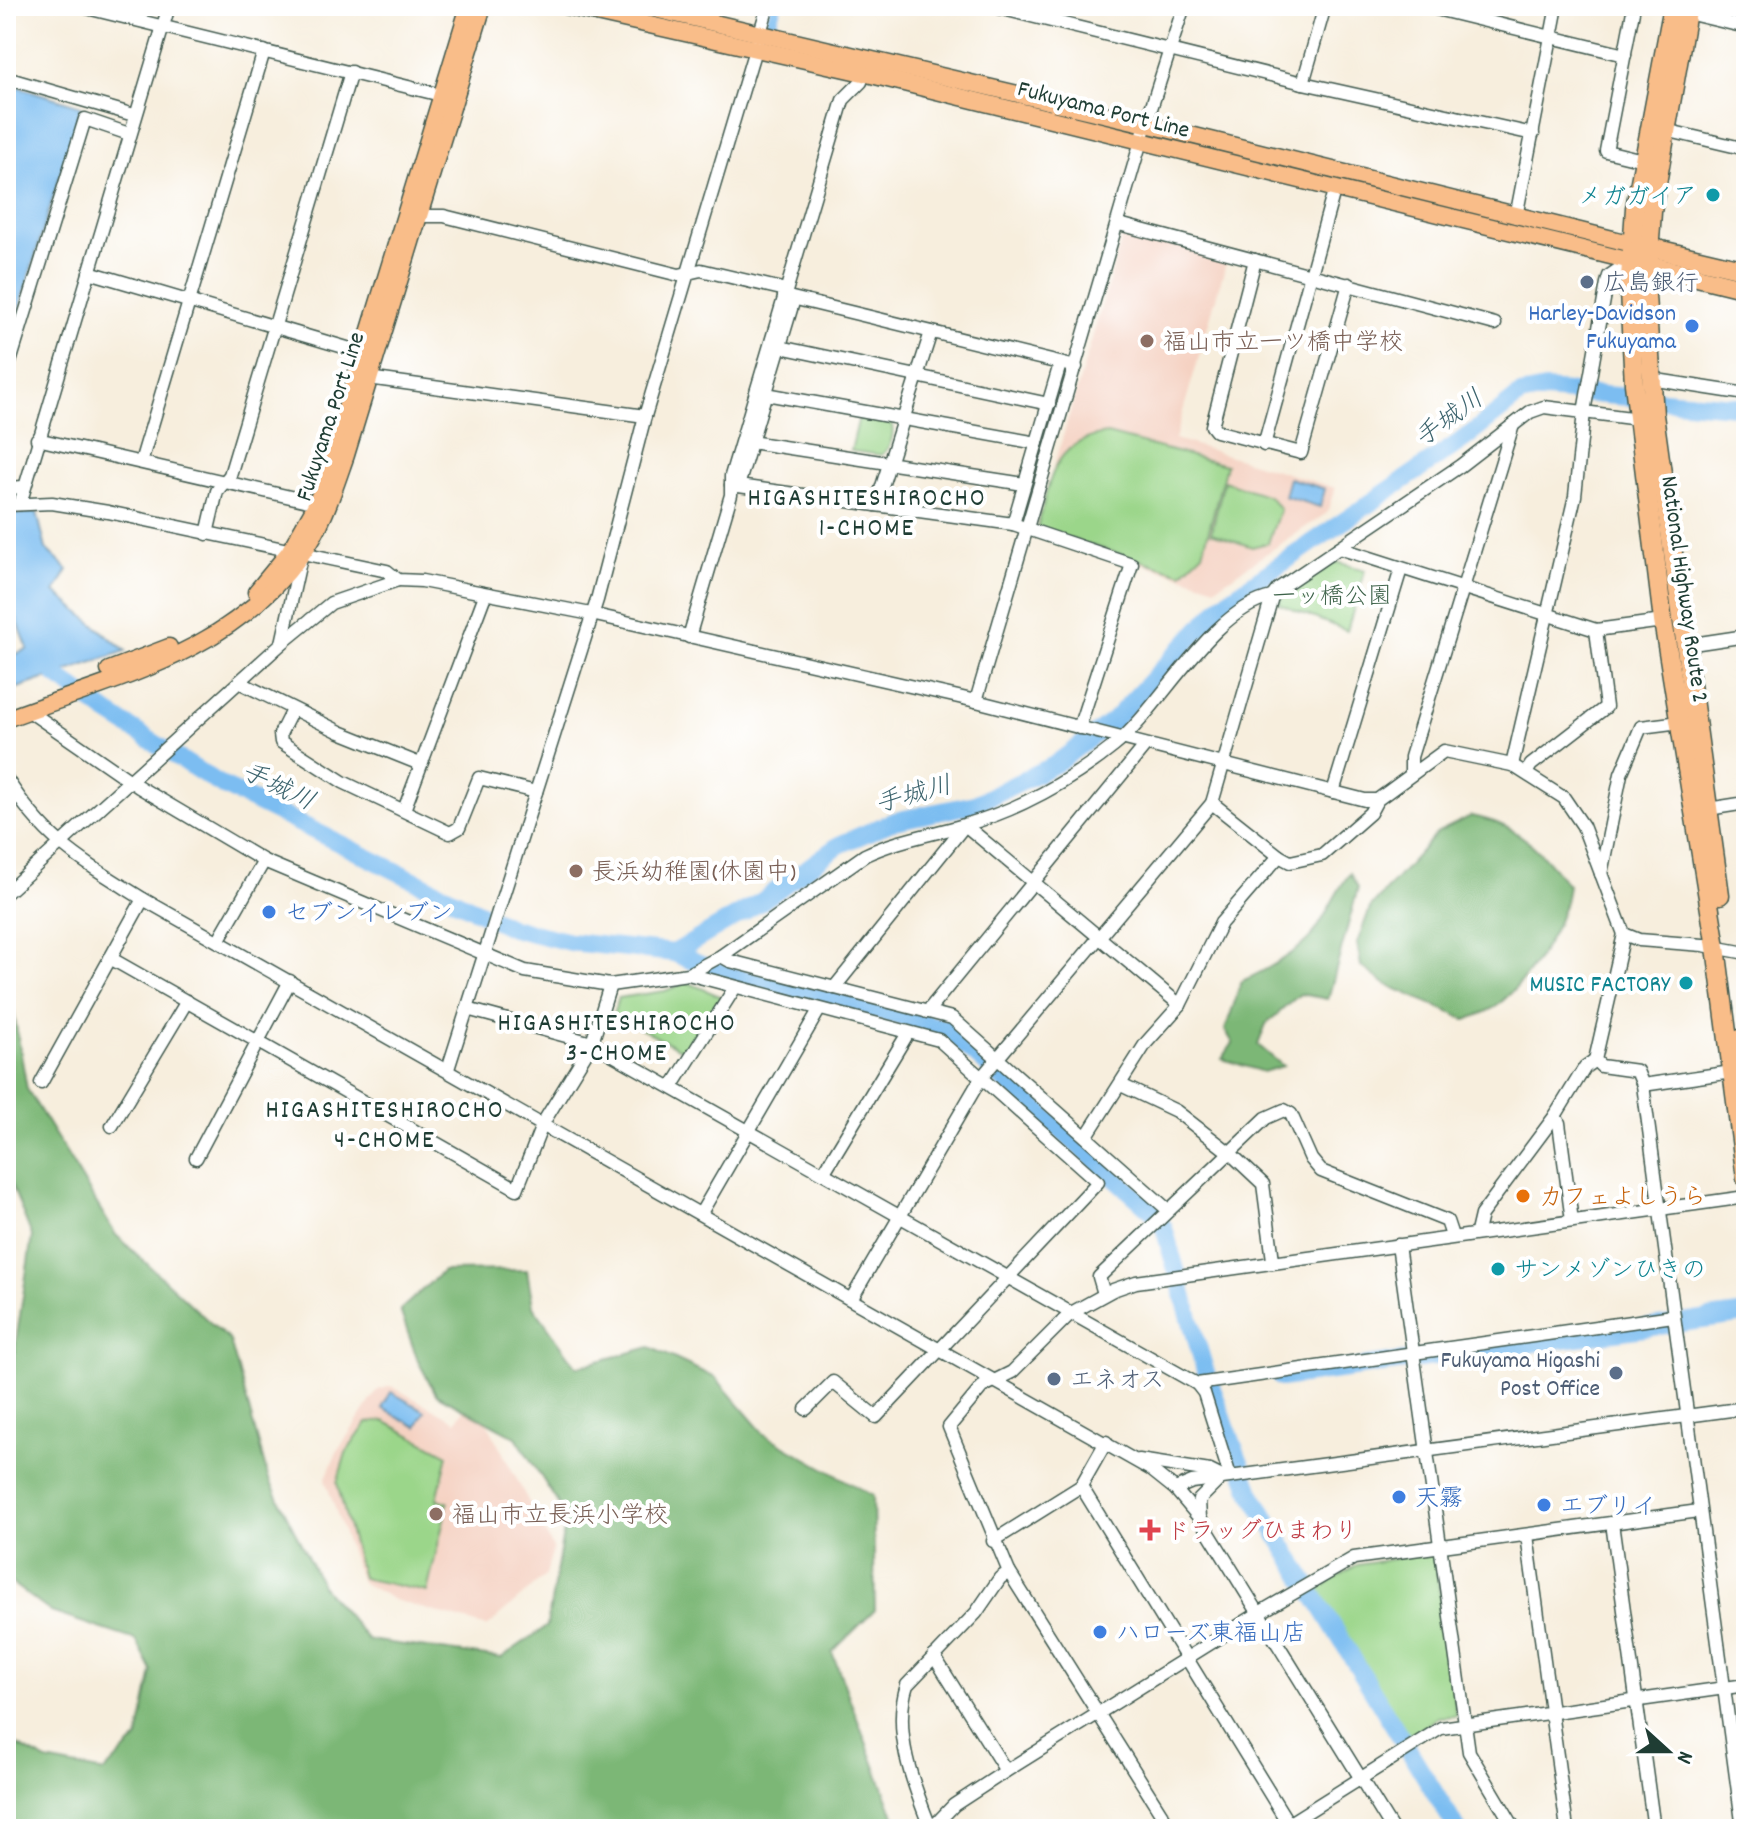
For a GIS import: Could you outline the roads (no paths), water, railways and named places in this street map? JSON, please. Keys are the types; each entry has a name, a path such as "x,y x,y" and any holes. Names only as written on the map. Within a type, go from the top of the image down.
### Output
{"highway":[{"name":"National Highway Route 2","path":"1640,254 1665,130 1682,8"},
{"name":"National Highway Route 2","path":"1682,8 1643,160 1640,254 1644,416 1663,621 1680,722 1730,950"},
{"path":"1640,254 1746,270"},
{"path":"1640,254 1746,289"},
{"name":"National Highway Route 2","path":"1644,416 1686,645 1730,950 1746,1179"}],"main road":[{"name":"Fukuyama Port Line","path":"6,719 143,663 195,647 233,625 270,593 296,553 323,505 368,378 369,354 417,216 469,6"},
{"name":"Fukuyama Port Line","path":"323,505 448,97 483,6"},
{"name":"Fukuyama Port Line","path":"565,6 757,41 1146,124 1516,217 1640,254"},
{"name":"Fukuyama Port Line","path":"642,6 863,73 1141,142 1640,254"},
{"name":"Fukuyama Port Line","path":"6,708 30,707"}],"street":[{"path":"79,6 448,97"},
{"path":"20,504 169,6"},
{"path":"448,1069 591,614 645,416 768,6"},
{"path":"991,6 1303,83 1533,134"},
{"path":"976,701 1146,124 1184,6"},
{"path":"1303,83 1325,6"},
{"path":"1424,6 1625,55"},
{"path":"1516,217 1557,6"},
{"path":"1634,6 1606,151 1643,160"},
{"path":"1682,8 1746,27"},
{"path":"141,462 264,51"},
{"path":"207,534 217,491 230,475 351,72"},
{"path":"689,637 843,100 861,82 863,73"},
{"path":"6,78 134,115"},
{"path":"6,375 85,119 129,134"},
{"path":"1665,130 1746,149"},
{"path":"1264,445 1314,274 1335,187"},
{"path":"417,216 425,219 444,216 679,275 701,270 931,332 1076,367"},
{"path":"1119,224 1495,324"},
{"path":"1512,765 1575,496 1584,410 1609,276 1640,254"},
{"path":"1255,260 1212,426 1264,445 1301,453 1349,284"},
{"path":"89,272 369,354"},
{"path":"734,486 780,347 788,295"},
{"path":"876,505 931,332"},
{"path":"780,347 1049,404"},
{"path":"1013,524 1060,364"},
{"path":"368,378 645,416"},
{"path":"1645,383 1746,394"},
{"path":"766,394 1037,443"},
{"path":"852,1298 983,1076 1212,803 1272,597 1278,589 1460,466 1513,425 1544,407 1644,416"},
{"path":"1411,773 1411,757 1513,425"},
{"path":"37,439 323,505"},
{"path":"751,442 1024,484"},
{"path":"734,486 1013,524 1132,564 1081,729"},
{"path":"6,488 24,487"},
{"path":"6,505 52,503 108,512 387,571 398,580"},
{"path":"1339,548 1596,630 1663,621"},
{"path":"282,643 281,632 296,553"},
{"path":"1333,792 1401,569"},
{"path":"6,893 282,643 331,603 398,580 422,581 591,614 976,701 1222,766 1377,800"},
{"path":"404,810 485,595"},
{"path":"30,707 132,778 264,861 525,971 610,985 689,973 717,958 865,855 890,843 965,825 1028,800 1118,738 1221,628 1254,603 1272,597"},
{"path":"1526,773 1531,765 1606,707 1596,630"},
{"path":"1686,645 1746,636"},
{"path":"239,682 292,710 420,764"},
{"path":"292,710 280,734 281,742 343,782 456,833 479,778 536,792"},
{"path":"1601,874 1621,774 1641,727 1680,722"},
{"path":"927,1012 1145,746"},
{"path":"1212,803 1290,862 1322,855 1370,813 1377,800 1444,751 1512,765 1548,784 1576,812 1624,934 1595,1060 1585,1067 1555,1116 1481,1215 1477,1232"},
{"path":"6,778 27,812 59,845 143,899 1106,1442 1175,1489 1201,1520 1392,1829"},
{"path":"1708,809 1746,803"},
{"path":"965,825 1180,1005"},
{"path":"834,988 965,825"},
{"path":"1086,1137 1146,1043 1180,1005 1221,923 1279,856"},
{"path":"218,941 264,861"},
{"path":"41,1083 143,899"},
{"path":"1624,934 1639,940 1730,950"},
{"path":"110,958 517,1189 543,1123 592,1043 610,985"},
{"path":"717,958 952,1018 1086,1137 1162,1215"},
{"path":"689,973 734,989 939,1040 983,1076 1098,1182 876,1417 833,1382 806,1409"},
{"path":"196,1158 290,981"},
{"path":"672,1087 734,989"},
{"path":"112,1126 187,1001"},
{"path":"467,1009 592,1043 1071,1313 1206,1382 1674,1322"},
{"path":"701,1213 819,1010"},
{"path":"824,1172 908,1033"},
{"path":"1595,1060 1601,1066 1637,1071 1643,1085 1743,1829"},
{"path":"1643,1085 1739,1077"},
{"path":"1121,1085 1176,1111 1230,1153 1263,1184 1273,1260"},
{"path":"1104,1294 1099,1277 1266,1118 1287,1110 1321,1171 1447,1221 1452,1236"},
{"path":"1555,1116 1559,1123 1572,1221"},
{"path":"1171,1829 1009,1572 993,1541 949,1427 982,1387 1012,1372 1071,1313 1104,1294 1136,1282 1273,1260 1746,1197"},
{"path":"1398,1245 1469,1752 1515,1829"},
{"path":"1206,1382 1204,1393 1235,1476"},
{"path":"1175,1489 1192,1482 1746,1408"},
{"path":"993,1541 1081,1486 1106,1442"},
{"path":"1135,1460 1235,1476"},
{"path":"1201,1520 1199,1500 1235,1476"},
{"path":"1081,1486 1287,1827 1435,1730 1746,1685"},
{"path":"1009,1572 1000,1578 976,1613 907,1685 901,1723 912,1774 931,1828 954,1805 1006,1771 1259,1613 1354,1558 1699,1511"},
{"path":"1612,1523 1654,1829"},
{"path":"1527,1535 1567,1829"},
{"path":"934,1656 1006,1771"}],"water":[{"path":"6,83 81,106 13,329 6,334"},
{"path":"1289,478 1325,489 1320,507 1284,496"},
{"path":"37,512 46,549 68,570 55,592 126,651 6,692 6,658 28,649 6,591 6,515"},
{"path":"391,1392 425,1411 417,1427 382,1408"}],"waterway":[{"path":"771,23 776,6"},
{"name":"手城川","path":"674,953 762,901 839,845 894,821 975,804 1054,765 1113,721 1224,603 1467,437 1520,395 1545,390 1746,407"},
{"path":"56,675 106,712 221,785 512,928 570,942 674,953 717,972 945,1028 1153,1212 1164,1228 1205,1370 1252,1494 1457,1829"},
{"path":"1281,1378 1746,1314"}],"place":[{"name":"メガガイア","path":"1713,195"},
{"name":"広島銀行","path":"1587,282"},
{"name":"Harley-Davidson Fukuyama","path":"1692,326"},
{"name":"福山市立一ツ橋中学校","path":"1147,341"},
{"name":"長浜幼稚園(休園中)","path":"576,871"},
{"name":"セブンイレブン","path":"269,912"},
{"name":"MUSIC FACTORY","path":"1686,983"},
{"name":"カフェよしうら","path":"1523,1196"},
{"name":"サンメゾンひきの","path":"1498,1269"},
{"name":"Fukuyama Higashi Post Office","path":"1616,1373"},
{"name":"エネオス","path":"1054,1379"},
{"name":"天霧","path":"1399,1497"},
{"name":"エブリイ","path":"1544,1505"},
{"name":"福山市立長浜小学校","path":"436,1514"},
{"name":"ドラッグひまわり","path":"1150,1530"},
{"name":"ハローズ東福山店","path":"1100,1632"}],"district":[{"name":"HIGASHITESHIROCHO 1-CHOME","path":"867,511"},
{"name":"HIGASHITESHIROCHO 3-CHOME","path":"617,1036"},
{"name":"HIGASHITESHIROCHO 4-CHOME","path":"385,1123"}],"park label":[{"name":"一ッ橋公園","path":"1332,595"}]}
